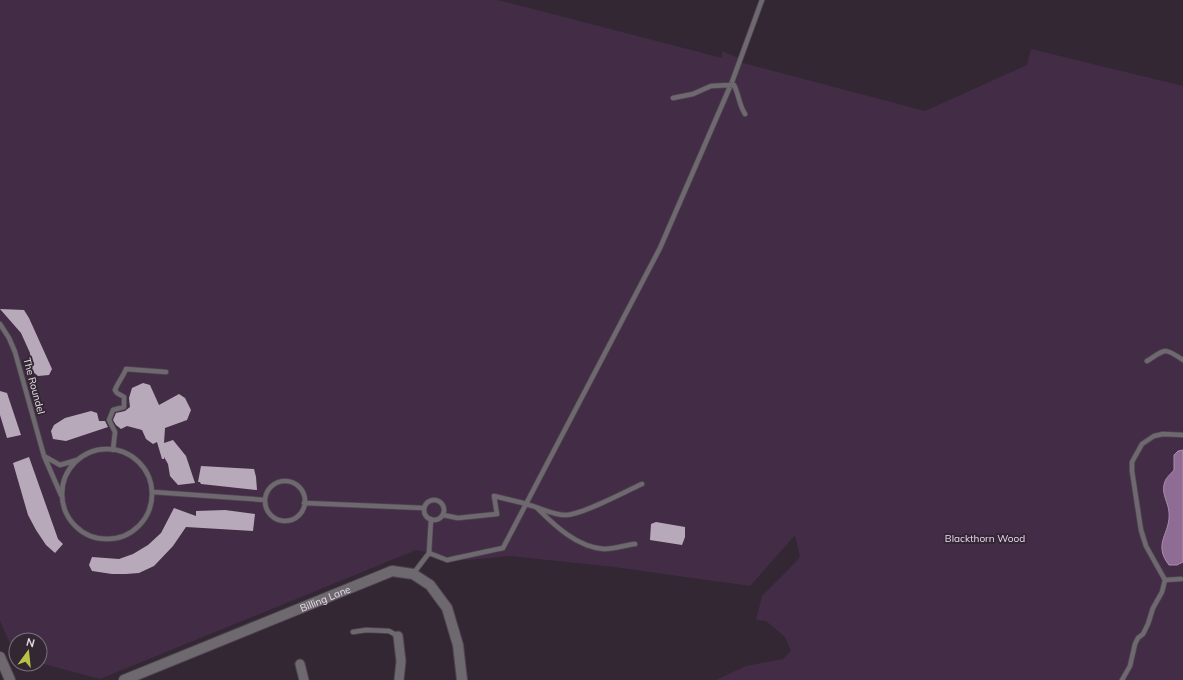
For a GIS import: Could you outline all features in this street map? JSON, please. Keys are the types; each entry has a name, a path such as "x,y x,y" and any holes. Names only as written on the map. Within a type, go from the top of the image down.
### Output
{"street":[{"name":"Billing Lane","path":"124,680 392,571 413,574 430,585 448,608 458,645 462,680"},
{"path":"398,636 401,661 399,680"},
{"path":"0,657 10,680"},
{"path":"300,664 304,680"}],"lane":[{"path":"429,553 447,560 503,548 660,248 732,82 762,0"},
{"path":"673,98 692,94 711,86 734,85 739,95 740,106 745,114"},
{"name":"The Roundel","path":"0,324 9,338 15,352 44,456 62,496"},
{"path":"1147,361 1164,351 1174,353 1183,360"},
{"path":"113,450 115,432 109,420 113,410 124,407 124,397 115,390 118,381 122,378 126,369 166,372"},
{"path":"1122,680 1130,666 1135,644 1138,638 1143,634 1148,624 1153,608 1162,592 1165,580 1146,546 1141,530 1132,462 1142,444 1154,436 1163,434 1183,435"},
{"path":"104,449 118,450 132,456 143,466 150,478 153,492 151,506 145,519 136,530 123,537 109,540 95,538 82,532 72,523 65,510 62,496 63,483 68,470 77,460 90,452 104,449"},
{"path":"44,456 60,464 77,460"},
{"path":"286,482 297,486 301,491 304,503 303,509 295,518 283,521 277,520 268,512 265,500 270,488 274,484 286,482"},
{"path":"529,505 566,516 582,511 642,484"},
{"path":"153,492 265,500"},
{"path":"443,515 458,518 497,514 494,496 523,503"},
{"path":"428,502 440,502 444,508 443,515 438,519 431,519 426,515 424,508 428,502"},
{"path":"304,503 424,508"},
{"path":"535,506 571,537 584,544 604,549 635,544"},
{"path":"413,574 429,553 431,519"},
{"path":"1165,580 1181,579"},
{"path":"353,632 366,630 389,631 398,636"}],"green space":[{"name":"Blackthorn Wood","path":"0,0 498,0 722,58 722,51 741,59 739,62 925,111 1027,65 1031,49 1183,86 1183,680 716,680 746,666 783,659 791,651 785,637 766,621 756,620 762,596 800,557 795,535 750,586 614,567 510,556 468,560 416,550 100,679 48,665 48,632 8,632 8,639 0,621"}],"shaded area":[{"path":"1183,450 1183,562 1177,565 1169,565 1162,551 1163,538 1169,520 1164,485 1167,478 1174,470 1174,455 1178,451"}],"building":[{"path":"0,309 24,310 52,369 49,375 38,376 32,371 30,353 21,333"},
{"path":"143,383 150,385 159,405 179,394 185,398 191,410 187,420 165,428 164,443 173,440 186,456 195,483 178,485 170,476 168,464 164,457 164,459 162,459 157,442 153,444 146,439 142,430 127,426 121,429 113,420 116,413 125,411 130,407 129,398 132,388"},
{"path":"0,391 7,393 21,435 7,438 0,415"},
{"path":"91,411 97,413 99,421 105,421 108,427 66,441 53,439 51,431 54,425 65,418"},
{"path":"29,457 58,539 63,544 55,553 46,545 28,515 13,463"},
{"path":"201,466 254,469 257,490 201,484 198,482"},
{"path":"174,508 196,516 196,511 225,510 255,514 253,531 186,527 173,546 154,566 139,573 112,574 92,571 89,565 92,557 119,559 133,554 148,545 161,533"},
{"path":"656,522 685,527 685,537 682,545 650,540 651,524"}]}
